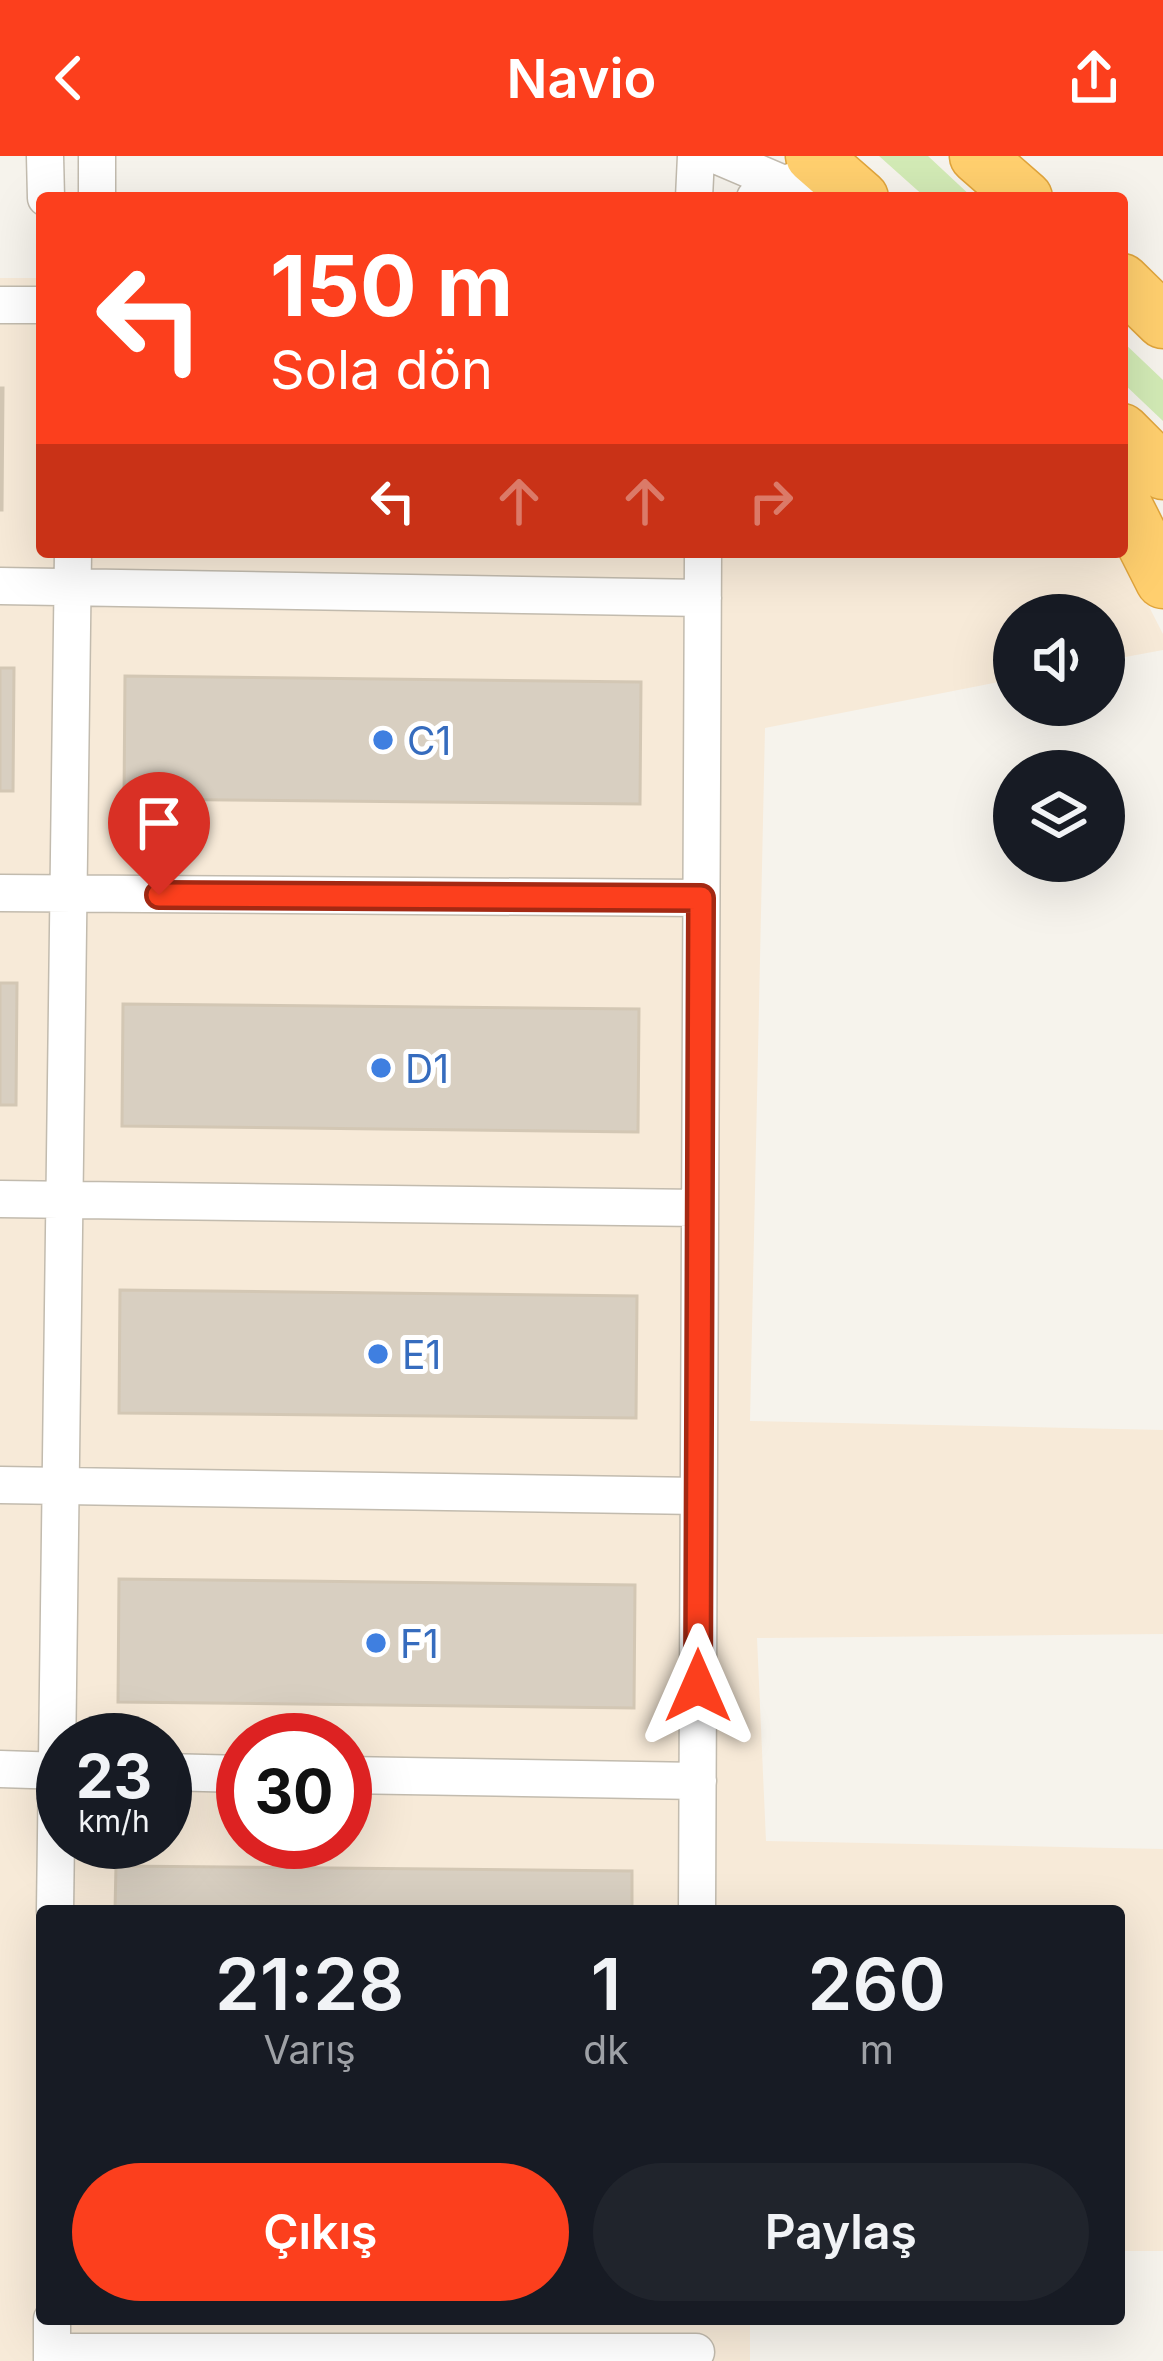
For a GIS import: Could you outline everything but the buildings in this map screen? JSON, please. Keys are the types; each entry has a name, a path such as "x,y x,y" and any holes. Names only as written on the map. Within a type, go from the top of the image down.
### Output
{"highway":[{"path":"977,156 1020,192"},
{"path":"1128,287 1163,321"},
{"path":"1128,437 1163,472"},
{"path":"1128,512 1163,581"}],"street":[{"path":"45,156 46,192"},
{"path":"97,156 97,192"},
{"path":"694,192 696,156"},
{"path":"718,156 808,181"},
{"path":"1023,156 1026,192"},
{"path":"0,304 36,305"},
{"path":"698,1905 703,558"},
{"path":"0,586 73,569 703,598"},
{"path":"60,1713 73,569"},
{"path":"0,893 701,898"},
{"path":"0,1198 699,1208"},
{"path":"0,1485 698,1496"},
{"path":"0,1769 36,1770"},
{"path":"372,1775 698,1781"},
{"path":"56,1905 57,1869"},
{"path":"52,2344 696,2344"}],"shaded area":[{"path":"0,278 36,278 36,558 1124,558 1163,634 1163,650 1125,657 1125,594 993,594 993,683 765,728 750,1421 1163,1430 1163,1634 757,1638 766,1841 1163,1849 1163,2251 1125,2251 1125,1905 36,1905 36,2325 750,2325 750,2361 0,2361"}],"green space":[{"path":"879,156 928,156 967,192 919,192"},
{"path":"1128,347 1163,380 1163,421 1128,388"}],"place":[{"name":"C1","path":"383,740"},
{"name":"D1","path":"381,1068"},
{"name":"E1","path":"378,1354"},
{"name":"F1","path":"376,1643"}],"route":[{"path":"159,895 701,898 698,1686"}]}
